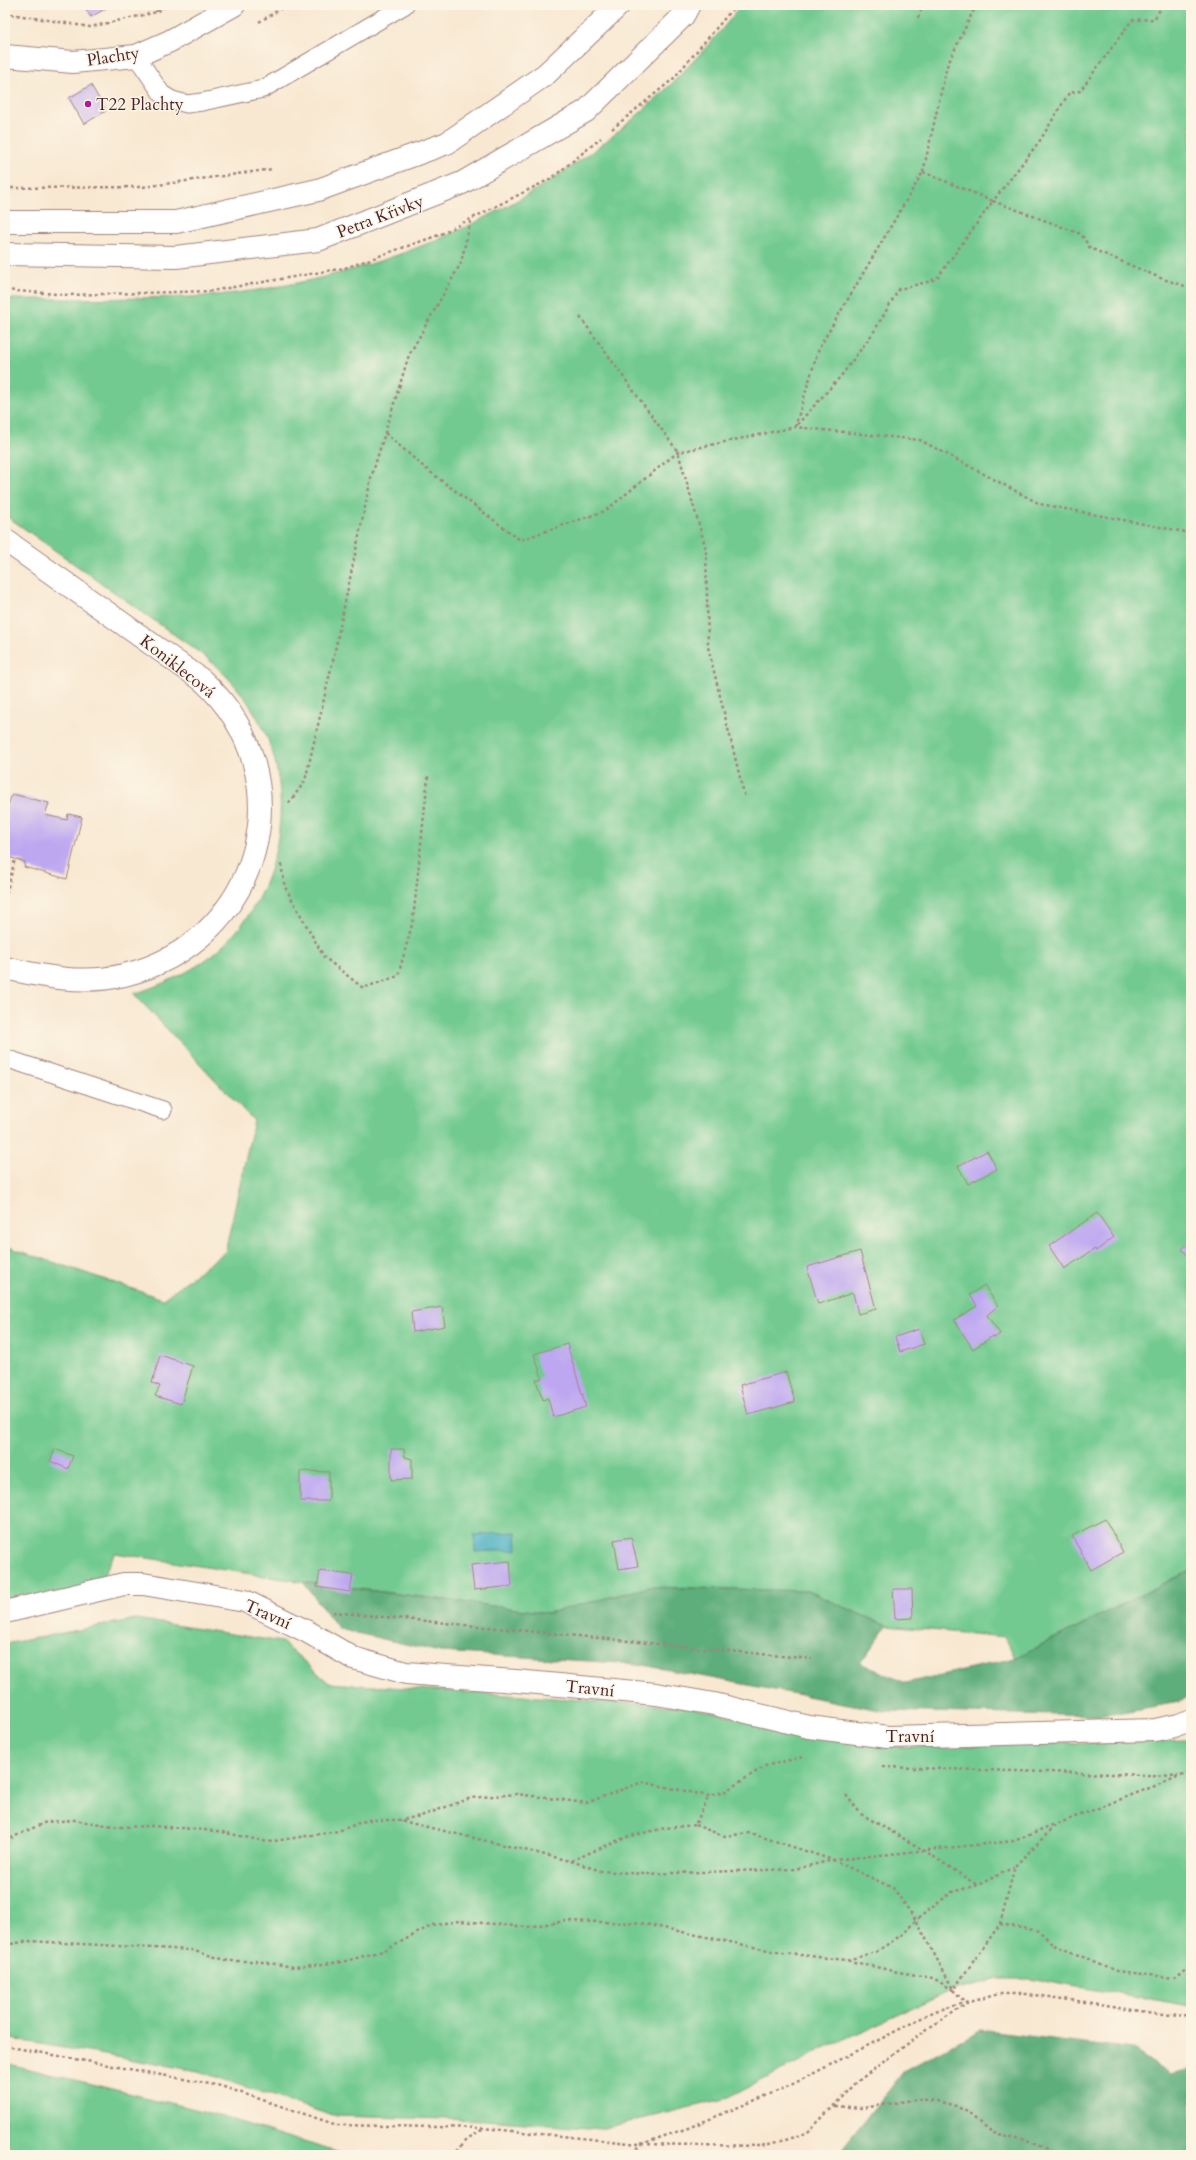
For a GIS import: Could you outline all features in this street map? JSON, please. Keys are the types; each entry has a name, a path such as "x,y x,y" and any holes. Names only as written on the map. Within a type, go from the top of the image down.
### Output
{"street":[{"name":"Plachty","path":"5,56 73,62 136,56 170,41 234,5"},
{"path":"5,222 176,222 318,190 447,143 546,74 619,5"},
{"name":"Petra Křivky","path":"5,254 176,257 318,240 462,184 586,111 682,16 689,5"},
{"name":"Koniklecová","path":"5,540 202,680 216,693 232,713 246,738 254,764 259,789 260,816 256,846 247,874 233,901 212,926 179,953 143,970 100,980 72,980 43,977 5,968"},
{"name":"Travní","path":"5,1612 124,1584 143,1584 244,1601 308,1632 353,1658 406,1673 516,1681 656,1694 714,1704 809,1727 888,1737 1155,1730 1179,1726 1191,1720"}],"lane":[{"path":"136,56 162,94 172,100 187,104 202,102 263,89 405,5"},
{"path":"5,1058 163,1110"}],"path":[{"path":"5,12 90,27 157,12 168,5"},
{"path":"918,18 923,5"},
{"path":"795,427 819,348 923,172 947,66 976,5"},
{"path":"795,427 841,376 873,332 899,289 931,281 938,277 993,201 1039,142 1069,93 1080,91 1132,20 1154,19 1163,5"},
{"path":"5,188 143,187 276,168"},
{"path":"923,172 993,201 1081,234 1090,248 1163,279 1191,288"},
{"path":"288,805 305,781 335,653 372,478 409,355 461,263 472,218"},
{"path":"580,317 678,452 706,549 708,647 744,798"},
{"path":"385,433 426,468 520,540 605,511 678,452 795,427 920,440 1040,504 1191,533"},
{"path":"281,863 285,887 324,957 363,988 398,976 413,921 428,776"},
{"path":"5,899 15,859"},
{"path":"308,1632 331,1612 812,1659"},
{"path":"5,1841 46,1822 74,1820 119,1827 154,1826 217,1831 268,1842 338,1830 367,1820 400,1820 421,1816 471,1798 517,1794 586,1803 642,1782 709,1796 724,1792 766,1766 804,1757"},
{"path":"877,1766 891,1769 1180,1776"},
{"path":"400,1820 571,1861 601,1871 644,1874 795,1869 832,1860 1014,1841 1191,1772"},
{"path":"846,1795 861,1814 925,1851 978,1885"},
{"path":"695,1825 709,1796"},
{"path":"846,1960 876,1952 903,1934 916,1920 952,1892 978,1885 1015,1866 1057,1824"},
{"path":"571,1861 626,1837 665,1828 695,1825 724,1836 750,1833 832,1860 893,1888 916,1920 953,1990"},
{"path":"953,1990 1000,1924 1015,1866"},
{"path":"5,1945 28,1941 191,1950 229,1962 256,1961 294,1967 342,1962 386,1950 432,1925 460,1921 527,1927 566,1921 640,1922 782,1952 846,1960 893,1971 933,1978 953,1990 967,2004"},
{"path":"1000,1924 1039,1931 1054,1944 1117,1971 1175,1978 1191,1964"},
{"path":"639,2144 688,2128 787,2087 935,2011 967,2004 998,1994 1027,1994 1191,2017"},
{"path":"5,2046 221,2086 337,2125 483,2128 639,2144 761,2146 789,2139 807,2132 858,2081 889,2056 967,2004"},
{"path":"834,2106 863,2108 919,2099 937,2101 956,2106 967,2112 992,2133 1022,2139 1062,2155"},
{"path":"453,2155 467,2139 483,2128"},
{"path":"636,2155 639,2144"}],"green space":[{"path":"741,5 1191,5 1191,1570 1015,1658 1005,1637 887,1626 808,1591 650,1587 548,1613 303,1582 115,1553 97,1588 5,1603 5,1246 163,1299 225,1252 254,1121 134,994 163,983 190,970 207,959 232,937 252,910 266,880 276,848 280,815 279,781 271,749 253,710 234,684 203,655 5,515 5,299 205,296 272,288 337,274 401,254 463,228 523,197 579,161 632,120 681,74 720,32"},
{"path":"1191,1570 1191,1695 1179,1702 1100,1716 885,1711 637,1664 440,1652 339,1629 303,1582 548,1613 650,1587 808,1591 887,1626 860,1663 906,1683 1015,1658"},
{"path":"136,1619 282,1642 329,1683 688,1707 890,1747 1188,1740 1191,1738 1191,2006 1030,1979 998,1979 953,1990 823,2049 728,2098 600,2129 486,2120 333,2116 198,2071 5,2038 5,1644"},
{"path":"979,2030 1133,2049 1171,2074 1191,2069 1191,2155 838,2155 904,2071"},
{"path":"5,2063 210,2113 346,2155 5,2155"}],"water":[{"path":"516,1532 517,1550 475,1552 474,1535"}],"building":[{"path":"80,5 111,5 91,17 85,7"},
{"name":"T22 Plachty","path":"91,85 106,111 84,124 69,98"},
{"path":"12,794 49,803 45,815 67,820 68,814 82,817 67,879 24,867 25,862 5,856 5,805 8,806"},
{"path":"987,1151 997,1169 968,1184 958,1166"},
{"path":"1097,1213 1114,1237 1096,1251 1095,1249 1064,1269 1049,1246"},
{"path":"1191,1241 1191,1259 1182,1249"},
{"path":"860,1251 876,1309 858,1314 853,1293 818,1304 807,1267"},
{"path":"984,1285 998,1306 987,1315 1000,1334 994,1338 993,1336 973,1349 954,1320 977,1306 970,1295"},
{"path":"442,1307 445,1326 413,1332 411,1312"},
{"path":"919,1329 924,1344 900,1352 895,1337"},
{"path":"567,1344 586,1407 553,1417 548,1398 543,1400 536,1380 542,1378 534,1354"},
{"path":"160,1355 193,1366 181,1404 155,1396 160,1386 152,1383"},
{"path":"786,1372 795,1402 748,1415 740,1385"},
{"path":"55,1449 73,1456 68,1469 50,1461"},
{"path":"391,1449 404,1449 405,1457 412,1459 412,1479 391,1480"},
{"path":"300,1471 329,1472 329,1501 300,1501"},
{"path":"1105,1519 1123,1552 1091,1570 1072,1536"},
{"path":"631,1537 638,1566 619,1569 614,1540"},
{"path":"510,1561 512,1586 474,1590 471,1565"},
{"path":"320,1571 353,1575 350,1592 317,1587"},
{"path":"893,1589 912,1589 913,1618 895,1619"}],"place":[{"name":"T22 Plachty","path":"88,104"}]}
